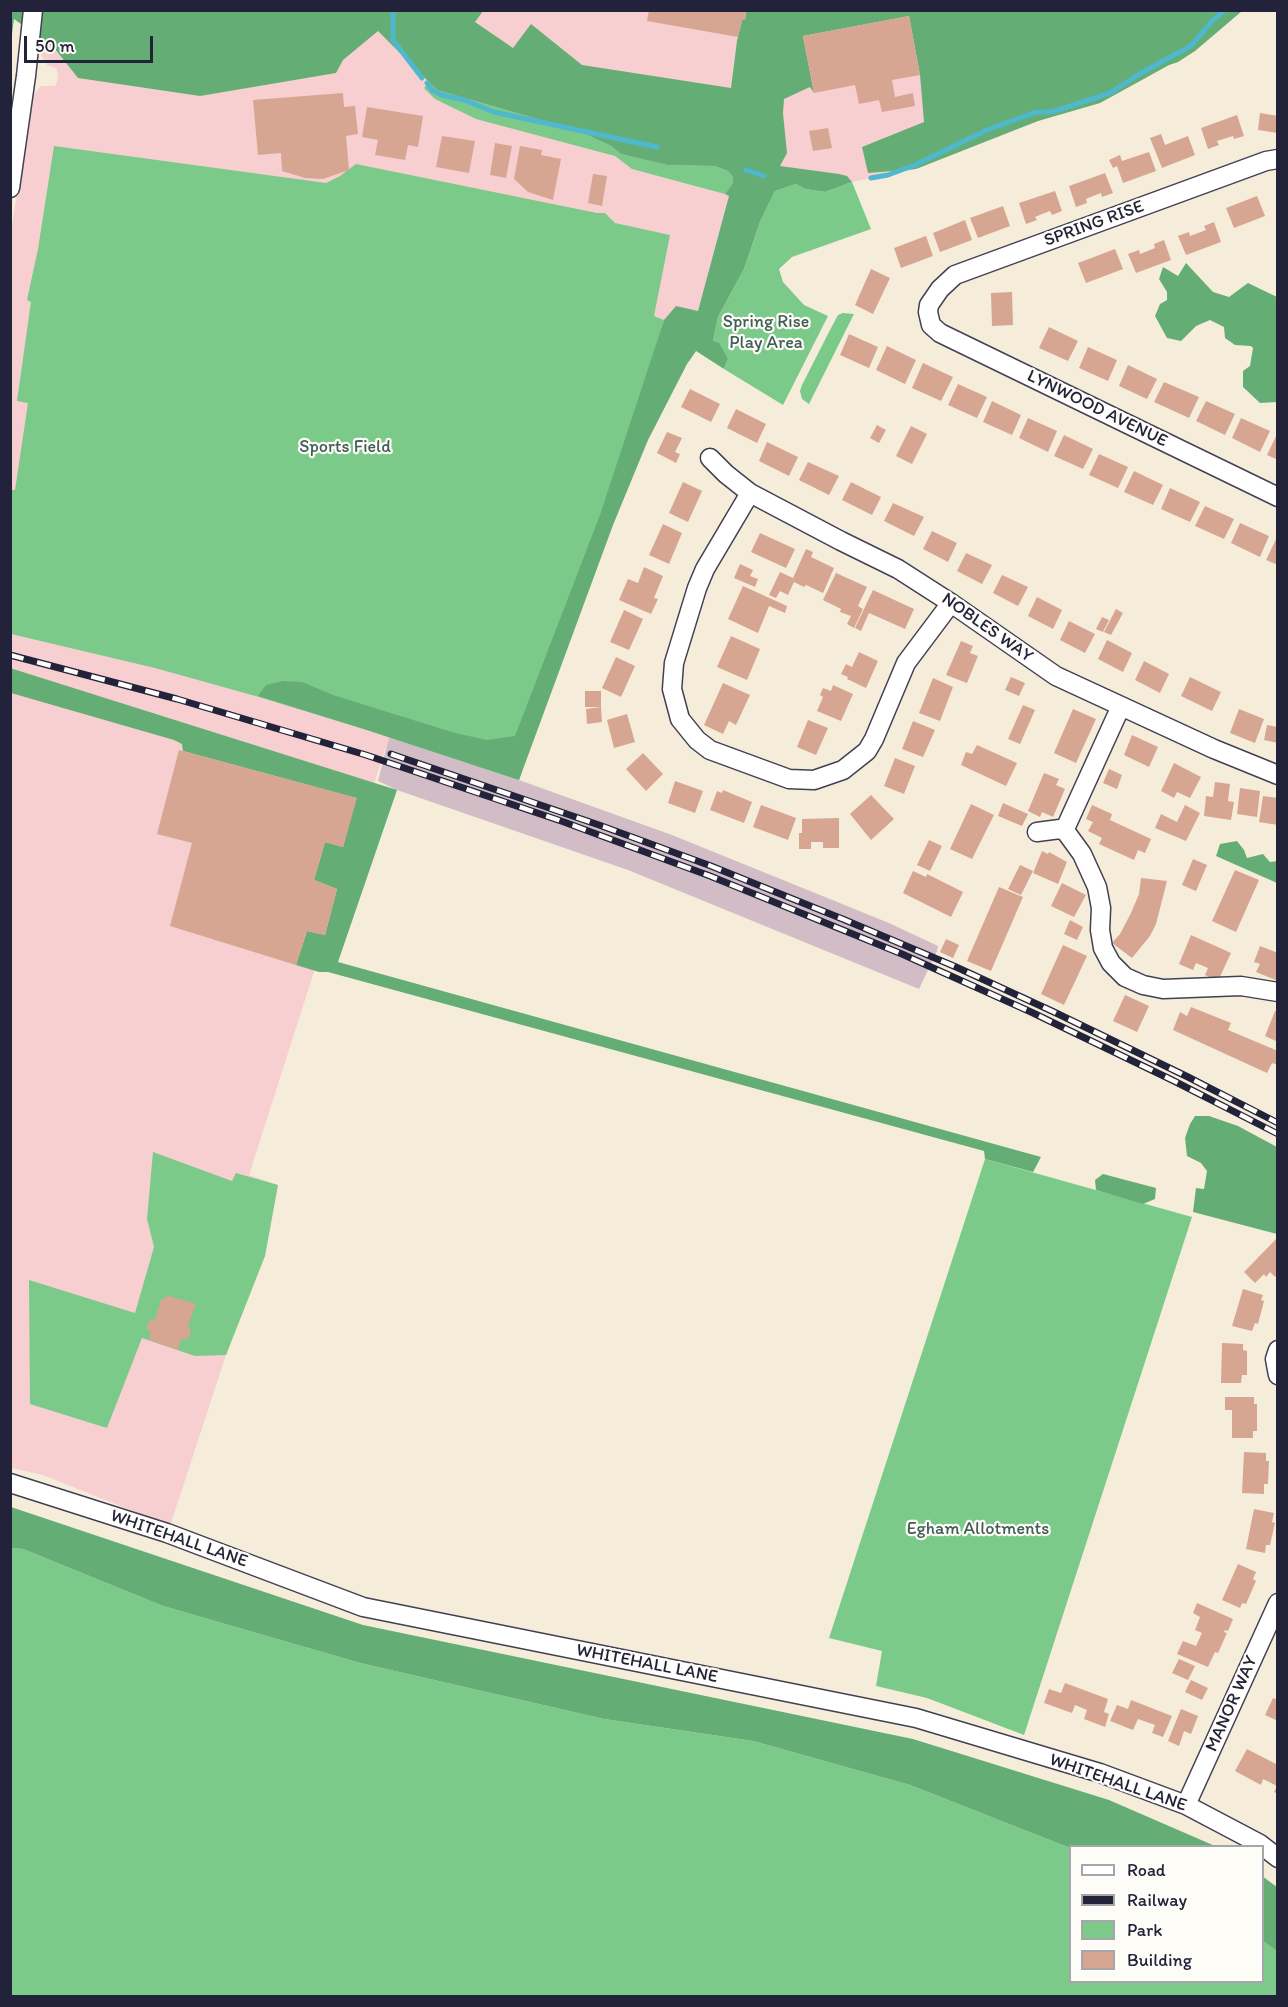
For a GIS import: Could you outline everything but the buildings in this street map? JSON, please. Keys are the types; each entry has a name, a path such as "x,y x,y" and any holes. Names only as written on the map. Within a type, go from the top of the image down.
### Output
{"street":[{"path":"10,188 28,65 33,10"},
{"name":"SPRING RISE","path":"928,312 934,297 955,275 1266,160 1278,159"},
{"name":"LYNWOOD AVENUE","path":"928,312 931,325 940,333 1278,496"},
{"name":"NOBLES WAY","path":"710,458 726,474 750,492 898,569 1056,676 1214,749 1278,775"},
{"path":"750,492 705,569 674,663 672,689 680,719 697,740 710,750 789,779 814,780 843,770 855,762 870,745 906,663 951,603"},
{"path":"1064,831 1121,706"},
{"path":"1037,832 1060,829 1072,838 1092,874 1101,908 1100,930 1103,948 1111,963 1125,977 1143,985 1163,989 1241,986 1278,992"},
{"path":"1278,1350 1275,1359 1278,1375"},
{"name":"WHITEHALL LANE","path":"10,1483 167,1533 363,1607 916,1718 1100,1773 1186,1805 1261,1845"},
{"name":"MANOR WAY","path":"1186,1805 1278,1603"},
{"name":"WHITEHALL LANE","path":"1264,1847 1278,1858"}],"shaded area":[{"path":"40,11 1242,11 1195,51 1100,103 1038,121 916,169 852,182 766,178 697,350 687,364 648,440 613,525 519,780 389,737 249,1175 278,1185 265,1256 226,1355 170,1526 43,1475 11,1468 10,238 33,95 41,86 55,86 58,79 57,69 47,65 41,54"},
{"path":"389,737 519,780 672,835 889,923 938,946 937,951 919,989 628,870 397,790 378,781"}],"green space":[{"path":"11,11 483,11 475,22 513,48 531,24 582,65 731,88 737,41 746,11 1242,11 1195,51 1100,103 1038,121 916,169 868,173 862,147 924,122 920,75 909,16 803,36 814,93 810,87 784,99 787,153 780,166 839,174 847,176 852,182 825,192 805,189 796,184 775,191 760,222 744,269 718,317 713,341 719,343 728,359 724,369 696,351 648,440 613,525 519,780 258,696 266,685 283,681 302,682 333,695 455,733 487,740 515,736 600,515 664,320 676,306 698,311 729,196 725,194 733,183 733,177 728,171 715,166 667,165 621,154 611,146 579,131 437,90 378,31 343,60 336,73 200,96 78,78 55,49 14,19 11,42"},
{"path":"429,82 437,90 579,131 611,146 621,154 667,165 715,166 728,171 733,177 733,183 725,194 632,169 615,156 476,119 435,99 424,88"},
{"name":"Sports Field","path":"54,146 326,183 356,164 605,213 615,223 670,235 654,316 664,320 519,780 259,697 155,668 11,634 11,490 15,490 28,403 17,401 31,302 27,300 38,249"},
{"name":"Spring Rise Play Area","path":"852,182 871,229 792,257 779,269 783,282 804,305 828,316 783,405 724,369 728,359 713,341 718,317 744,269 760,222 775,191 796,184 805,189 825,192"},
{"path":"1186,263 1213,292 1229,297 1248,283 1277,297 1277,402 1260,403 1243,387 1243,371 1250,366 1253,348 1235,345 1225,338 1224,327 1210,320 1196,326 1181,341 1167,338 1155,316 1160,304 1167,300 1167,292 1159,279 1163,267 1178,276"},
{"path":"854,314 809,404 802,399 800,391 802,385 838,315"},
{"path":"10,668 397,790 338,962 1041,1157 1033,1172 985,1159 984,1151 296,965 307,931 325,935 337,889 314,880 325,842 343,847 356,798 183,751 182,744 174,740 11,693"},
{"path":"1237,841 1247,858 1263,854 1270,862 1277,861 1277,883 1216,856 1220,844"},
{"path":"1195,1116 1209,1116 1238,1126 1277,1147 1277,1234 1193,1212 1196,1188 1204,1189 1207,1171 1201,1163 1187,1156 1185,1138"},
{"path":"153,1152 232,1181 236,1173 278,1185 265,1256 226,1355 195,1356 142,1338 107,1428 30,1404 29,1280 135,1313 154,1247 147,1219"},
{"name":"Egham Allotments","path":"985,1159 1192,1217 1024,1735 927,1698 876,1686 882,1651 829,1638"},
{"path":"1103,1174 1156,1188 1155,1199 1143,1204 1096,1190 1095,1180"},
{"path":"11,1507 363,1625 913,1739 1109,1800 1213,1845 1069,1845 1069,1848 910,1785 753,1741 604,1719 360,1663 163,1606 23,1549 11,1548"},
{"path":"11,1548 23,1549 163,1606 360,1663 604,1719 753,1741 910,1785 1069,1848 1069,1983 1264,1983 1264,1942 1278,1951 1277,1996 11,1996"},
{"path":"1264,1877 1277,1887 1277,1951 1264,1942"}],"waterway":[{"path":"393,10 393,40 422,78"},
{"path":"871,178 888,175 915,165 987,130 1036,112 1052,112 1110,93 1191,46 1212,21 1225,10"},
{"path":"427,83 433,91 442,95 464,100 494,112 657,147"},
{"path":"746,170 764,176"}],"railway":[{"path":"10,655 177,699 366,755 564,822 710,876 902,954 1031,1012 1278,1134"},
{"path":"391,754 599,825 711,866 845,920 1054,1012 1278,1123"}]}
